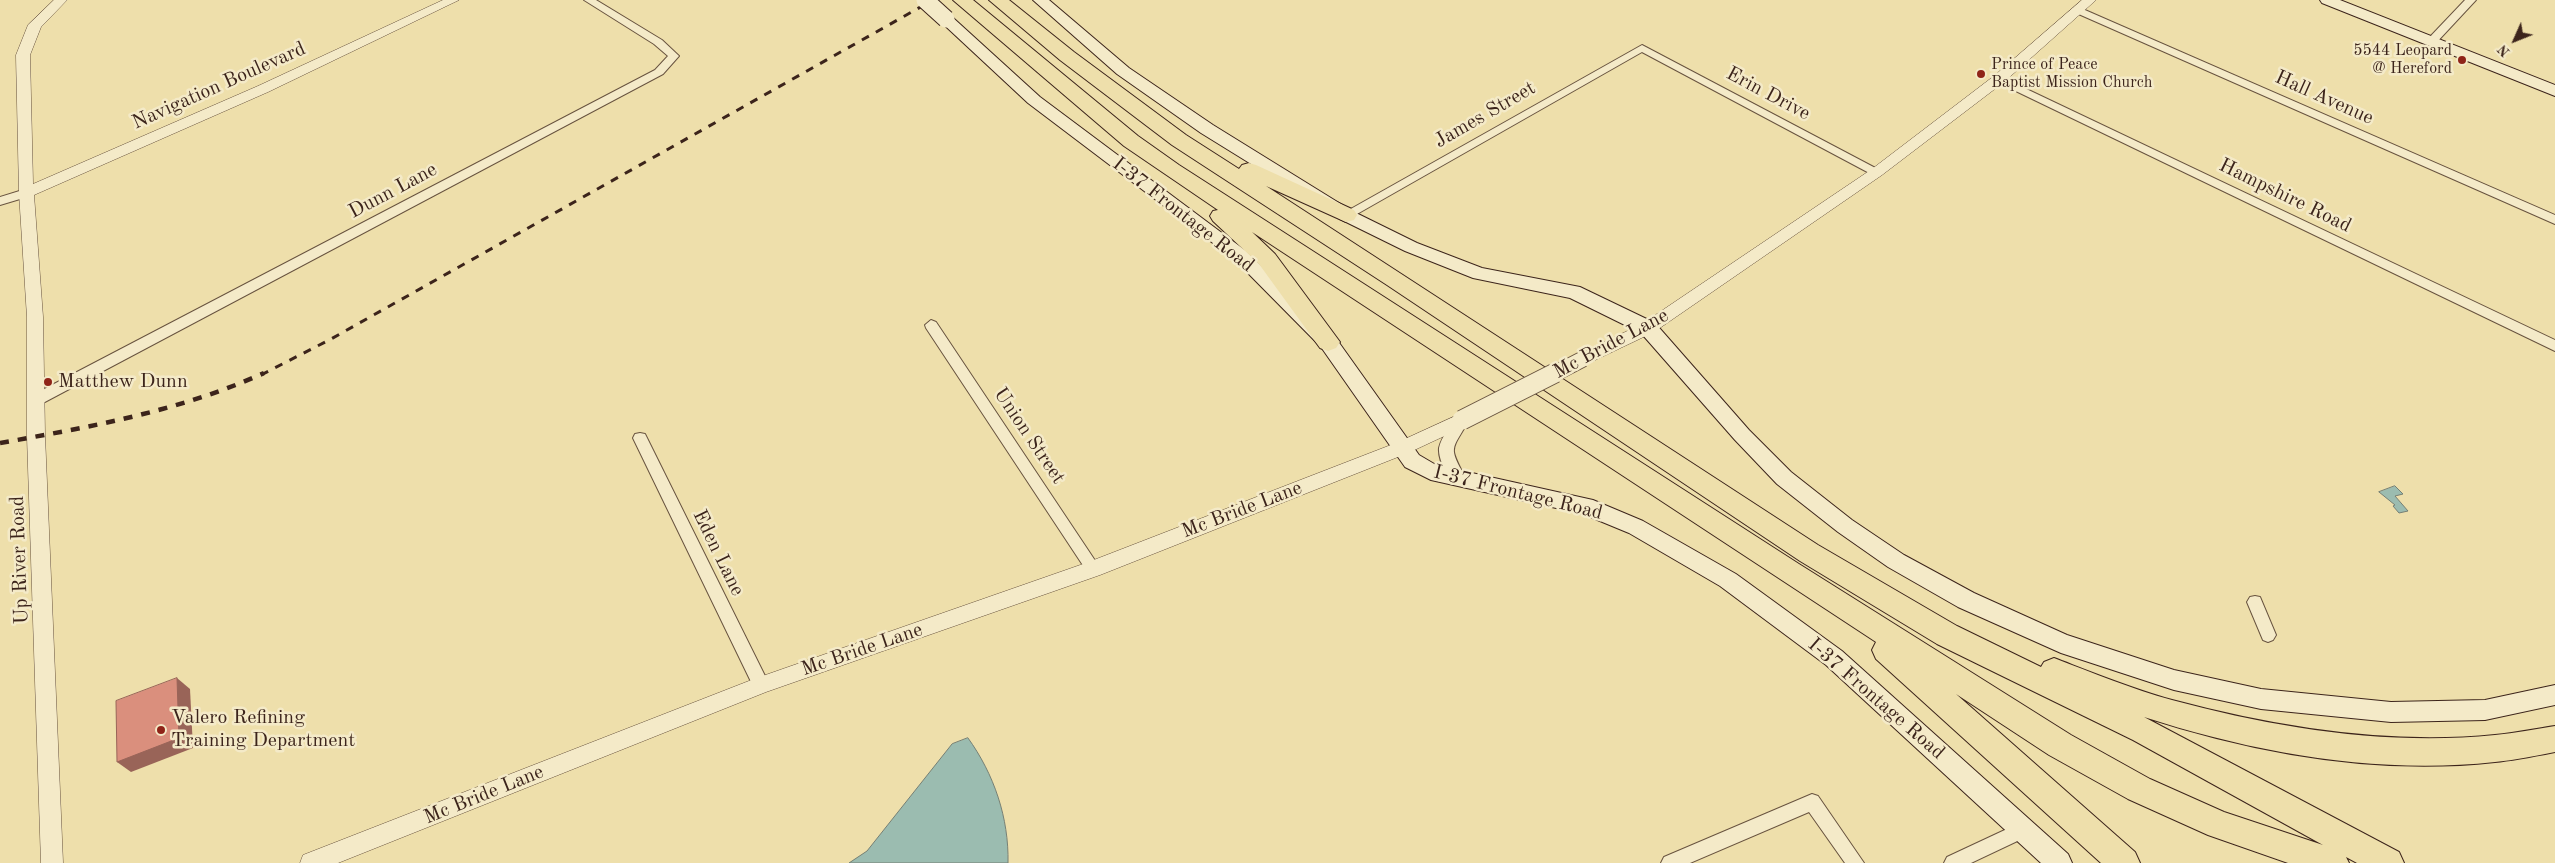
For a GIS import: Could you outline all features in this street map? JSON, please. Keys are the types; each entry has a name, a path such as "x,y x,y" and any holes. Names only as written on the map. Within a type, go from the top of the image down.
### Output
{"highway":[{"path":"998,0 1031,28 1179,140 1395,279 2060,745 2139,789 2219,825 2333,863"},
{"path":"1007,0 1031,28"},
{"path":"963,2 1131,141 1172,170 1799,562 2143,731 2388,863"},
{"path":"1101,82 1210,151 1346,216"},
{"path":"1172,170 1267,259 1328,342"},
{"path":"1799,562 1847,567 1983,639 2067,676 2185,717 2282,739 2372,749 2462,751 2535,744 2555,739"},
{"path":"1799,562 1910,669 2124,863"}],"main road":[{"name":"I-37 Frontage Road","path":"925,0 1034,100 1240,255 1328,342 1412,461 1431,472 1586,506 1636,527 1728,580 1834,658 2059,863"},
{"path":"1040,0 1123,71 1207,129 1346,216 1411,247 1479,274 1574,292 1648,328 1742,435 1784,478 1845,526 1896,561 1966,600 2061,643 2174,680 2261,699 2391,712 2485,710 2555,694"},
{"path":"2327,0 2555,91"}],"street":[{"name":"Up River Road","path":"52,863 36,400 35,317 26,193 23,55 35,25 61,0"},
{"name":"Navigation Boulevard","path":"0,202 26,193 263,89 452,0"},
{"name":"Dunn Lane","path":"36,400 659,72 674,56 658,42 589,0"},
{"path":"2431,42 2470,0"},
{"name":"Mc Bride Lane","path":"311,863 761,685 1093,569 1402,448 1462,420 1648,328 1877,172 1999,79 2084,5"},
{"name":"Hall Avenue","path":"2084,5 2555,220"},
{"name":"James Street","path":"1346,216 1642,48"},
{"name":"Erin Drive","path":"1642,48 1877,172"},
{"name":"Hampshire Road","path":"1999,79 2555,346"},
{"name":"Union Street","path":"931,326 1093,569"},
{"path":"1459,479 1445,453 1446,445 1462,420"},
{"name":"Eden Lane","path":"640,438 761,685"},
{"path":"2255,602 2268,635"},
{"path":"1670,863 1812,802 1855,863"},
{"path":"1953,863 2022,830"}],"water":[{"path":"2395,486 2403,494 2395,496 2408,511 2399,513 2393,506 2395,505 2379,492"},
{"path":"968,738 985,766 998,797 1006,830 1008,863 849,863 867,851 952,744"}],"building":[{"path":"177,678 179,738 117,762 116,701"}],"railway":[{"path":"261,375 331,339 933,0"},
{"path":"0,443 101,424 167,408 200,398 264,373"}],"place":[{"name":"5544 Leopard @ Hereford","path":"2462,60"},
{"name":"Prince of Peace Baptist Mission Church","path":"1981,74"},
{"name":"Matthew Dunn","path":"48,382"},
{"name":"Valero Refining Training Department","path":"161,730"}]}
